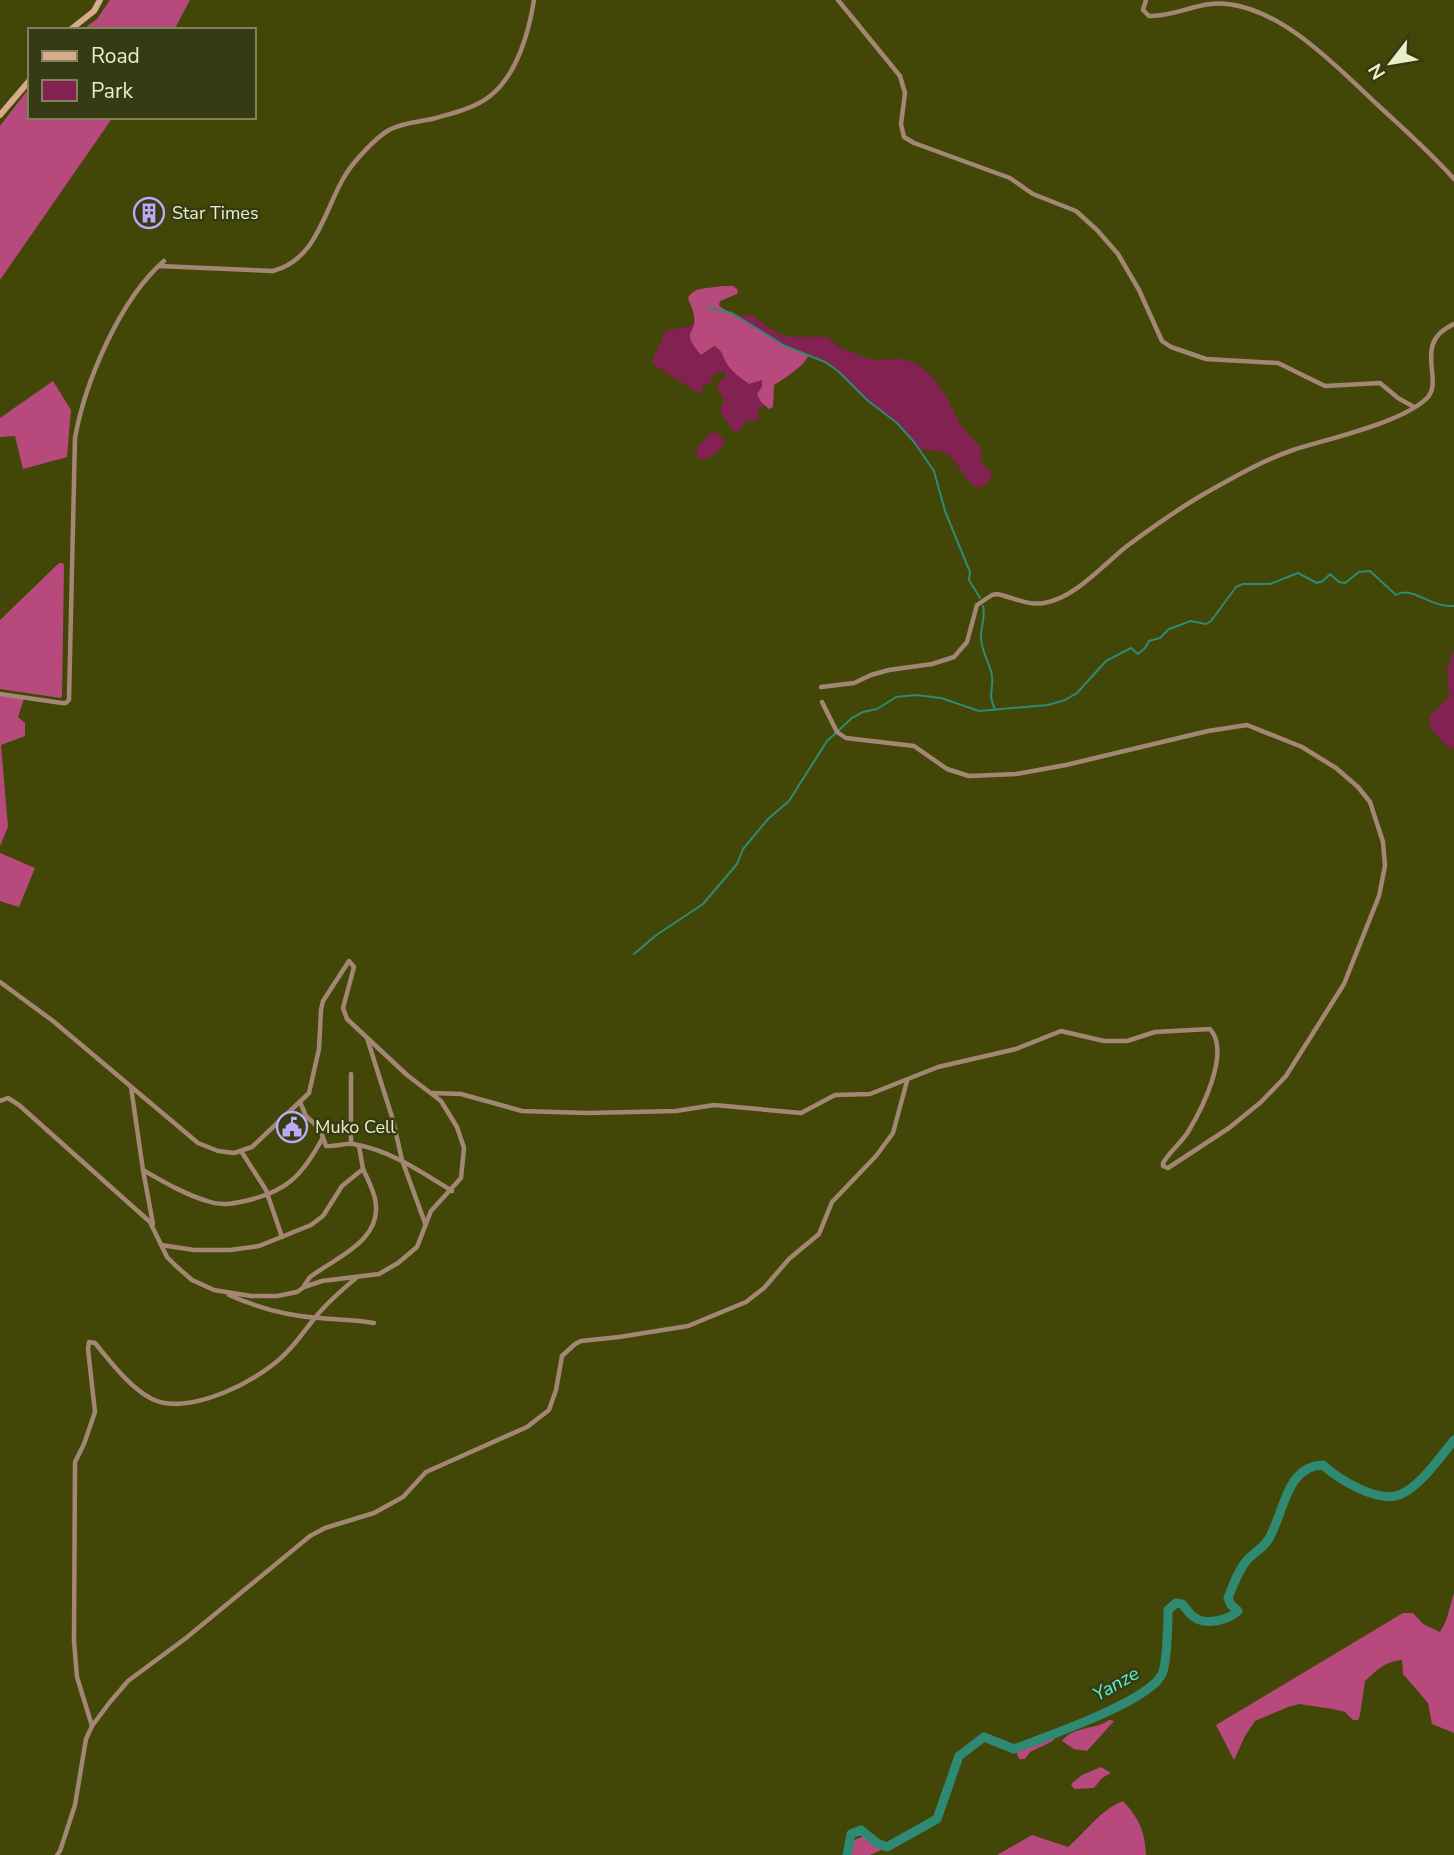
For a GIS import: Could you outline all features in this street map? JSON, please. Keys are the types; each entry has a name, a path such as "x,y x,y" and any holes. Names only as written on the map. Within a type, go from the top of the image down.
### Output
{"main road":[{"path":"73,28 94,11 100,0"},
{"path":"0,115 28,82"}],"street":[{"path":"159,266 273,271 289,264 321,228 347,172 379,136 391,128 465,109 490,97 502,84 519,55 534,0"},
{"path":"838,0 900,76 905,93 901,124 904,137 1010,178 1033,194 1076,211 1102,236 1125,265 1165,344 1206,359 1278,363 1325,386 1380,383 1414,407"},
{"path":"1146,0 1143,10 1149,16 1225,3 1250,9 1278,22 1339,69 1454,180"},
{"path":"0,694 62,703 69,699 75,438 80,413 92,377 113,332 134,297 164,261"},
{"path":"821,687 854,683 889,670 932,664 954,657 967,642 977,605 992,595 1036,604 1056,600 1169,517 1258,464 1361,429 1414,407 1429,396 1432,388 1430,358 1434,341 1454,324"},
{"path":"432,1093 461,1094 522,1111 676,1111 714,1105 795,1113 805,1111 835,1095 870,1094 938,1067 1016,1049 1061,1031 1104,1041 1127,1041 1155,1032 1210,1029 1217,1038 1219,1050 1216,1072 1188,1132 1163,1163 1165,1168 1173,1166 1229,1128 1261,1102 1286,1076 1344,984 1379,896 1385,866 1383,842 1370,802 1343,775 1302,747 1247,725 1208,731 1066,765 1016,774 969,776 947,769 914,746 846,738 837,732 822,702"},
{"path":"0,982 53,1021 198,1143 218,1151 234,1153 252,1147 264,1137 311,1088 319,1049 323,1001 348,961 354,967 343,1008 347,1019 407,1075 432,1093 451,1116 464,1148 461,1178 431,1211 417,1247 398,1264 379,1274 322,1280 297,1292 276,1296 251,1296 222,1291"},
{"path":"365,1035 393,1120 402,1160 425,1224"},
{"path":"351,1074 351,1144"},
{"path":"57,1855 75,1805 83,1753 92,1726 128,1681 186,1638 310,1536 384,1508 403,1497 426,1472 527,1427 541,1418 549,1410 556,1390 562,1356 575,1344 582,1340 688,1326 746,1302 764,1288 789,1259 819,1234 832,1202 876,1156 893,1133 907,1080"},
{"path":"131,1086 154,1228 167,1257 192,1280 254,1304 314,1318 374,1323"},
{"path":"0,1101 8,1098 19,1105 154,1228"},
{"path":"300,1102 306,1116 320,1129 326,1146 351,1144 383,1152 402,1160 452,1191"},
{"path":"143,1170 183,1192 209,1202 228,1205 268,1195 288,1185 302,1172 322,1139"},
{"path":"304,1287 310,1277 358,1244 373,1228 376,1200 363,1169 359,1146"},
{"path":"240,1151 268,1195 282,1237"},
{"path":"161,1245 194,1250 230,1250 259,1246 311,1225 323,1216 342,1186 363,1169"},
{"path":"92,1726 77,1677 74,1641 75,1462 95,1412 88,1344 91,1341 94,1343 113,1366 141,1392 167,1404 183,1403 236,1387 263,1372 286,1353 334,1296 357,1278"}],"green space":[{"path":"733,314 753,315 773,330 788,336 827,337 839,347 869,359 902,359 913,362 931,376 961,425 979,444 980,460 992,474 989,480 984,486 975,488 954,460 942,452 921,450 897,423 867,400 838,371 825,362 785,346"},
{"path":"694,323 691,340 701,355 715,346 753,383 762,380 761,402 765,406 758,409 759,418 756,421 747,420 739,431 734,432 720,411 724,400 716,386 726,375 725,371 714,374 711,383 703,385 703,390 698,393 654,365 652,361 666,331 688,327"},
{"path":"712,432 719,434 725,442 714,455 698,459 696,448"},
{"path":"1454,651 1454,748 1449,749 1431,729 1429,717 1449,697 1447,669"}],"shaded area":[{"path":"110,0 190,0 175,28 85,28 97,19"},
{"path":"28,90 28,119 112,119 0,280 0,126"},
{"path":"733,286 738,290 737,294 720,301 722,308 785,346 809,355 798,368 774,385 773,407 769,409 757,394 762,387 762,380 749,384 732,370 717,348 714,346 701,355 691,341 694,316 688,298 694,291"},
{"path":"53,381 71,410 67,457 23,469 15,436 0,437 0,418"},
{"path":"59,563 64,566 62,696 0,689 0,620"},
{"path":"0,696 24,699 18,717 25,723 25,736 1,745 8,827 0,846"},
{"path":"0,853 35,868 19,907 0,901"},
{"path":"1454,1593 1454,1733 1432,1724 1428,1703 1403,1674 1402,1660 1386,1664 1365,1681 1358,1720 1333,1709 1299,1704 1288,1707 1255,1721 1234,1760 1216,1725 1403,1613 1413,1613 1423,1624 1440,1632"},
{"path":"1109,1720 1114,1721 1087,1751 1074,1749 1062,1741 1078,1730"},
{"path":"1052,1734 1055,1737 1053,1741 1030,1752 1025,1759 1019,1759 1015,1749"},
{"path":"1101,1767 1111,1773 1102,1778 1094,1788 1074,1789 1071,1784 1082,1775"},
{"path":"1123,1801 1140,1826 1146,1855 997,1855 1032,1835 1068,1847 1101,1815"},
{"path":"866,1835 877,1845 886,1848 870,1855 848,1855 850,1842"}],"waterway":[{"path":"708,308 732,313 785,346 825,362 897,423 934,471 945,511 970,572 969,580 980,598"},
{"path":"634,954 655,936 703,904 737,864 743,849 768,819 789,801 827,741 852,718 877,709 896,697 916,695 941,698 979,711 1048,705 1065,700 1077,693 1106,661 1131,648 1138,654 1149,641 1160,638 1169,629 1191,621 1206,624 1211,621 1236,587 1243,584 1270,584 1298,573 1317,583 1330,574 1339,582 1345,583 1359,572 1370,571 1396,595 1408,593 1437,604 1454,606"},
{"path":"983,606 981,639 991,672 991,699 995,709"},
{"name":"Yanze","path":"847,1855 851,1834 861,1830 877,1843 887,1847 937,1819 959,1756 984,1737 1014,1749 1094,1718 1138,1696 1153,1685 1164,1669 1168,1610 1176,1603 1182,1604 1194,1617 1205,1621 1223,1619 1238,1611 1228,1598 1236,1577 1248,1559 1268,1540 1287,1493 1293,1483 1310,1467 1323,1465 1358,1488 1390,1497 1407,1491 1422,1479 1454,1440"}],"place":[{"name":"Star Times","path":"149,213"},
{"name":"Muko Cell","path":"292,1127"}]}
